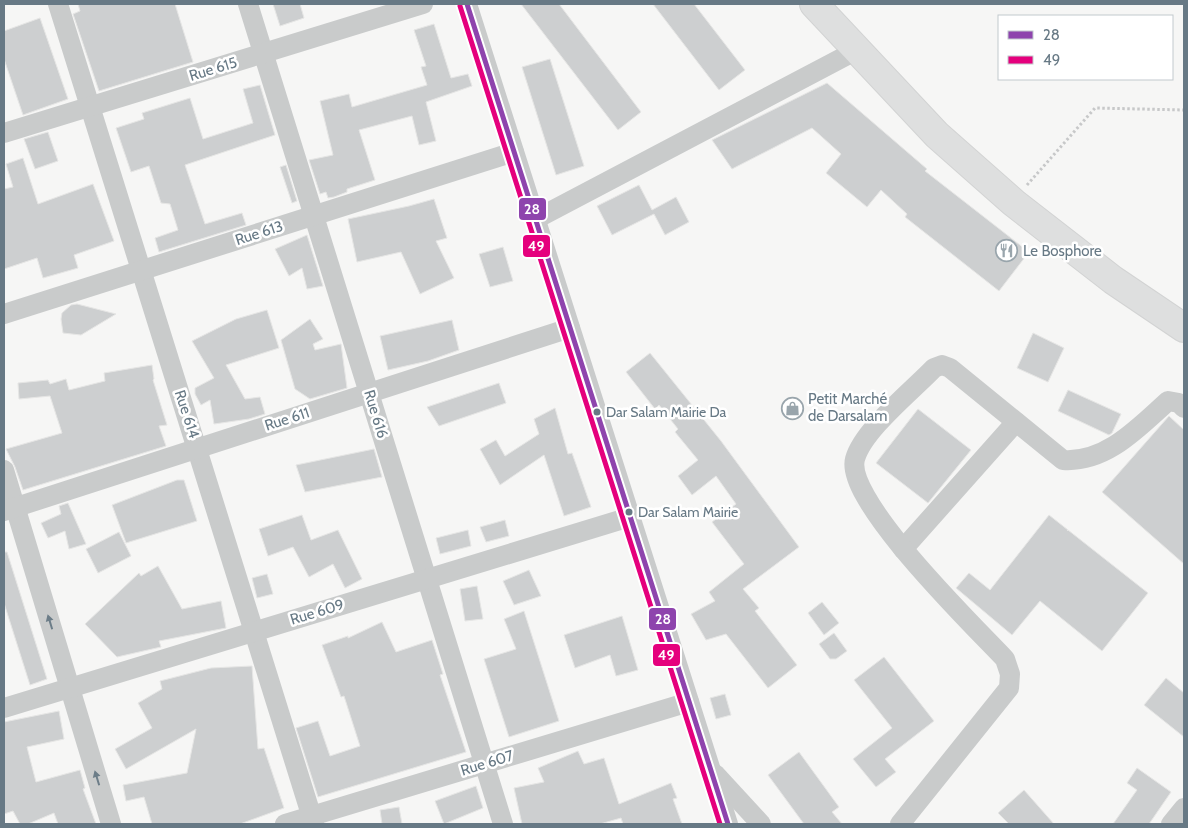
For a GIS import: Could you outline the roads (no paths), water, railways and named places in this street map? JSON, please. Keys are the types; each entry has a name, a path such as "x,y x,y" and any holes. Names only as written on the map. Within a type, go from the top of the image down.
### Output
{"highway":[{"path":"814,4 937,135 1014,203 1113,280 1184,328"}],"street":[{"name":"Rue 614","path":"58,4 313,820"},
{"name":"Rue 616","path":"248,4 503,824"},
{"name":"Rue 615","path":"4,133 423,4"},
{"path":"467,4 728,824"},
{"path":"536,219 857,50"},
{"name":"Rue 613","path":"4,314 514,152"},
{"name":"Rue 611","path":"9,509 570,328"},
{"path":"900,824 1009,688 1010,674 1005,659 903,549 867,500 857,482 854,461 863,440 934,368 942,365 950,368 1063,460 1077,461 1092,457 1126,440 1168,401 1179,403 1184,408"},
{"path":"903,549 1016,422"},
{"path":"4,470 9,509 70,688 111,824"},
{"name":"Rue 609","path":"4,708 630,517"},
{"name":"Rue 607","path":"285,824 313,820 484,764 690,702"},
{"path":"711,769 761,824"},
{"path":"1171,824 1184,808"}],"place":[{"name":"Le Bosphore","path":"1007,251"},
{"name":"Petit Marché de Darsalam","path":"792,408"},
{"name":"Dar Salam Mairie Da","path":"597,412"},
{"name":"Dar Salam Mairie","path":"629,512"}]}
